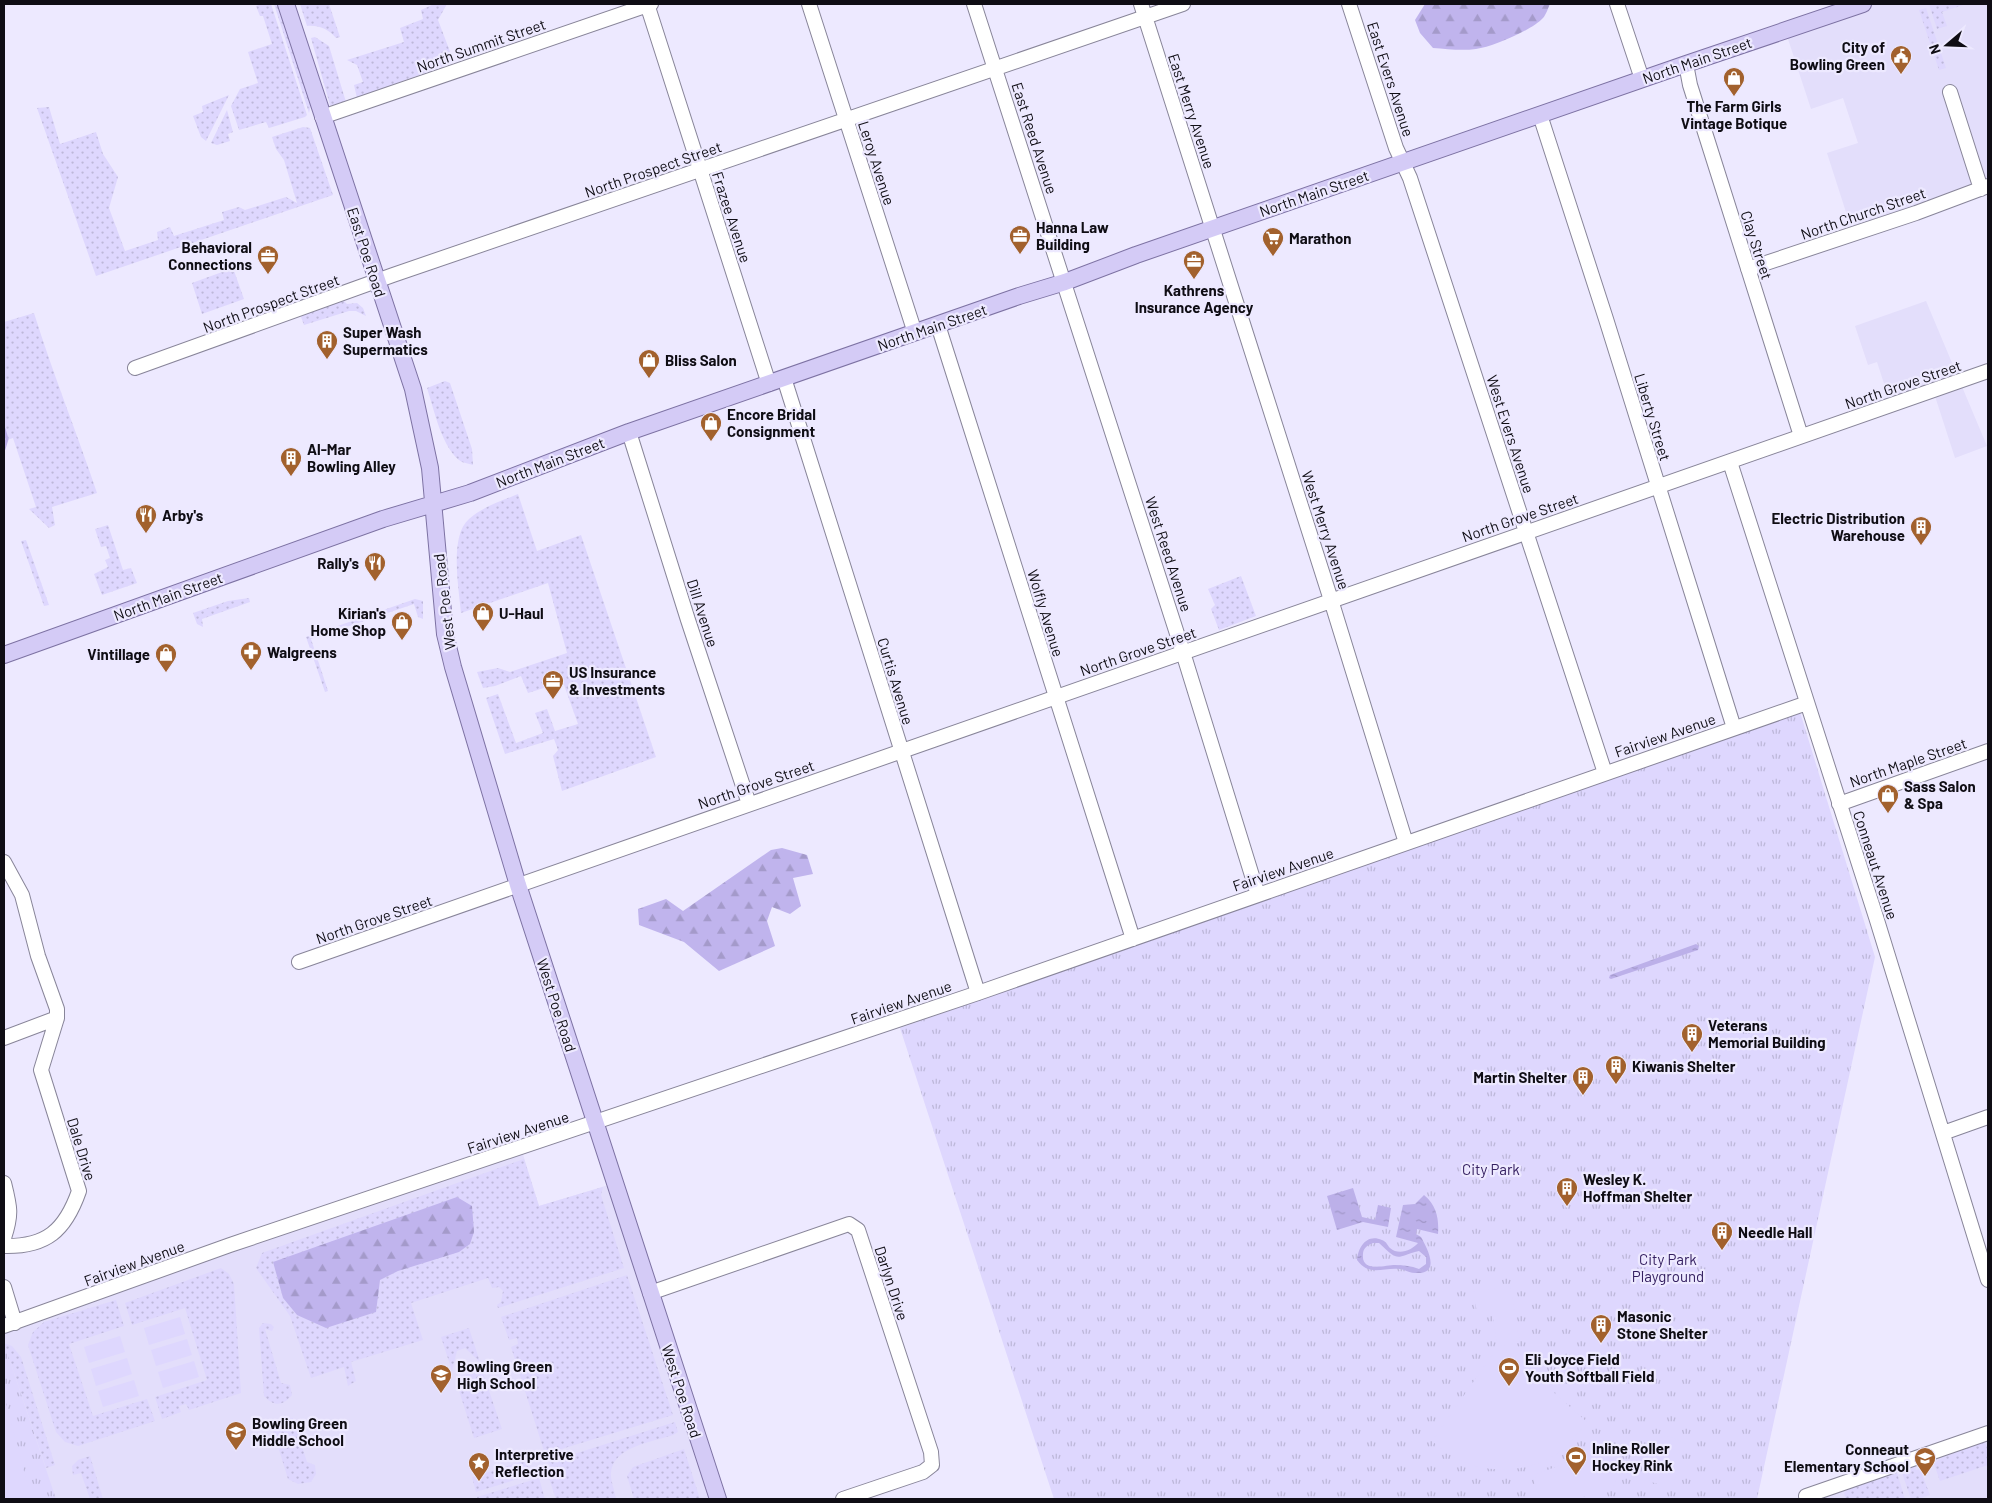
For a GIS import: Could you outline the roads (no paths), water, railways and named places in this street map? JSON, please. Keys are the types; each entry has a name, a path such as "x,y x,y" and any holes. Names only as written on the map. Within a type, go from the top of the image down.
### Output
{"main road":[{"name":"East Poe Road","path":"286,4 376,282 413,389 430,468 433,503"},
{"name":"North Main Street","path":"4,655 383,519 470,492 629,432 1065,282 1213,228 1642,79 1863,4"},
{"name":"West Poe Road","path":"433,503 445,634 453,667 518,885 718,1499"}],"street":[{"name":"North Summit Street","path":"322,117 648,4"},
{"name":"Frazee Avenue","path":"648,4 699,170 776,381"},
{"name":"Leroy Avenue","path":"808,4 850,128 915,333"},
{"name":"East Reed Avenue","path":"974,4 1065,282"},
{"name":"North Prospect Street","path":"136,368 376,282 994,68 1143,10 1183,4"},
{"name":"East Evers Avenue","path":"1349,4 1396,148 1403,163"},
{"path":"1617,4 1642,79"},
{"name":"East Merry Avenue","path":"1143,10 1213,228"},
{"name":"Clay Street","path":"1686,64 1690,85 1801,436"},
{"path":"1950,92 1984,187"},
{"name":"Liberty Street","path":"1540,116 1606,319 1734,728"},
{"name":"West Evers Avenue","path":"1403,163 1410,178 1604,773"},
{"name":"North Church Street","path":"1748,269 1984,187"},
{"name":"West Merry Avenue","path":"1213,228 1332,600 1406,843"},
{"name":"West Reed Avenue","path":"1065,282 1258,895"},
{"name":"Wolfly Avenue","path":"938,325 1132,939"},
{"name":"North Grove Street","path":"299,962 1988,371"},
{"name":"Curtis Avenue","path":"776,381 901,750 978,993"},
{"name":"Dill Avenue","path":"629,432 688,620 749,804"},
{"name":"Conneaut Avenue","path":"1730,462 1988,1280"},
{"name":"Fairview Avenue","path":"9,1324 240,1242 978,993 1807,703"},
{"name":"North Maple Street","path":"1839,804 1988,753"},
{"path":"4,862 22,895 38,956 56,1009 57,1018 4,1038"},
{"name":"Dale Drive","path":"4,1246 31,1244 54,1233 66,1220 79,1191 41,1070 57,1018"},
{"path":"1943,1133 1988,1117"},
{"path":"4,1183 10,1209 10,1218 4,1238"},
{"name":"Darlyn Drive","path":"650,1293 849,1224 858,1230 931,1452 932,1465 923,1472 843,1499"},
{"path":"4,1288 9,1324"},
{"path":"1806,1496 1988,1433"}],"water":[{"path":"1696,944 1699,946 1698,950 1611,979 1609,978 1610,975"},
{"path":"1353,1188 1362,1217 1375,1220 1378,1205 1391,1208 1388,1227 1363,1222 1337,1230 1327,1196"},
{"path":"1424,1195 1434,1208 1438,1223 1438,1234 1417,1229 1416,1234 1421,1237 1429,1254 1430,1265 1428,1270 1411,1273 1400,1269 1371,1270 1362,1265 1357,1260 1359,1250 1364,1242 1372,1238 1382,1240 1397,1252 1409,1250 1418,1243 1396,1237 1403,1205 1415,1204","holes":["1373,1243 1379,1243 1391,1254 1398,1257 1419,1251 1426,1257 1426,1264 1419,1269 1401,1265 1374,1267 1366,1264 1363,1260 1364,1250"]}],"waterway":[{"path":"4,429 7,439 4,449"}],"place":[{"name":"City of Bowling Green","path":"1901,75"},
{"name":"The Farm Girls Vintage Botique","path":"1734,97"},
{"name":"Hanna Law Building","path":"1020,255"},
{"name":"Marathon","path":"1273,257"},
{"name":"Behavioral Connections","path":"268,275"},
{"name":"Kathrens Insurance Agency","path":"1194,280"},
{"name":"Super Wash Supermatics","path":"327,360"},
{"name":"Bliss Salon","path":"649,379"},
{"name":"Encore Bridal Consignment","path":"711,442"},
{"name":"Al-Mar Bowling Alley","path":"291,477"},
{"name":"Arby's","path":"146,534"},
{"name":"Electric Distribution Warehouse","path":"1921,546"},
{"name":"Rally's","path":"375,582"},
{"name":"U-Haul","path":"483,632"},
{"name":"Kirian's Home Shop","path":"402,641"},
{"name":"Walgreens","path":"251,671"},
{"name":"Vintillage","path":"166,673"},
{"name":"US Insurance & Investments","path":"553,700"},
{"name":"Sass Salon & Spa","path":"1888,814"},
{"name":"Veterans Memorial Building","path":"1692,1053"},
{"name":"Kiwanis Shelter","path":"1616,1085"},
{"name":"Martin Shelter","path":"1583,1096"},
{"name":"Wesley K. Hoffman Shelter","path":"1567,1207"},
{"name":"Needle Hall","path":"1722,1251"},
{"name":"Masonic Stone Shelter","path":"1601,1344"},
{"name":"Eli Joyce Field Youth Softball Field","path":"1509,1387"},
{"name":"Bowling Green High School","path":"441,1394"},
{"name":"Bowling Green Middle School","path":"236,1451"},
{"name":"Inline Roller Hockey Rink","path":"1576,1476"},
{"name":"Conneaut Elementary School","path":"1925,1477"},
{"name":"Interpretive Reflection","path":"479,1482"}],"park label":[{"name":"City Park","path":"1491,1169"},
{"name":"City Park Playground","path":"1668,1268"}]}
